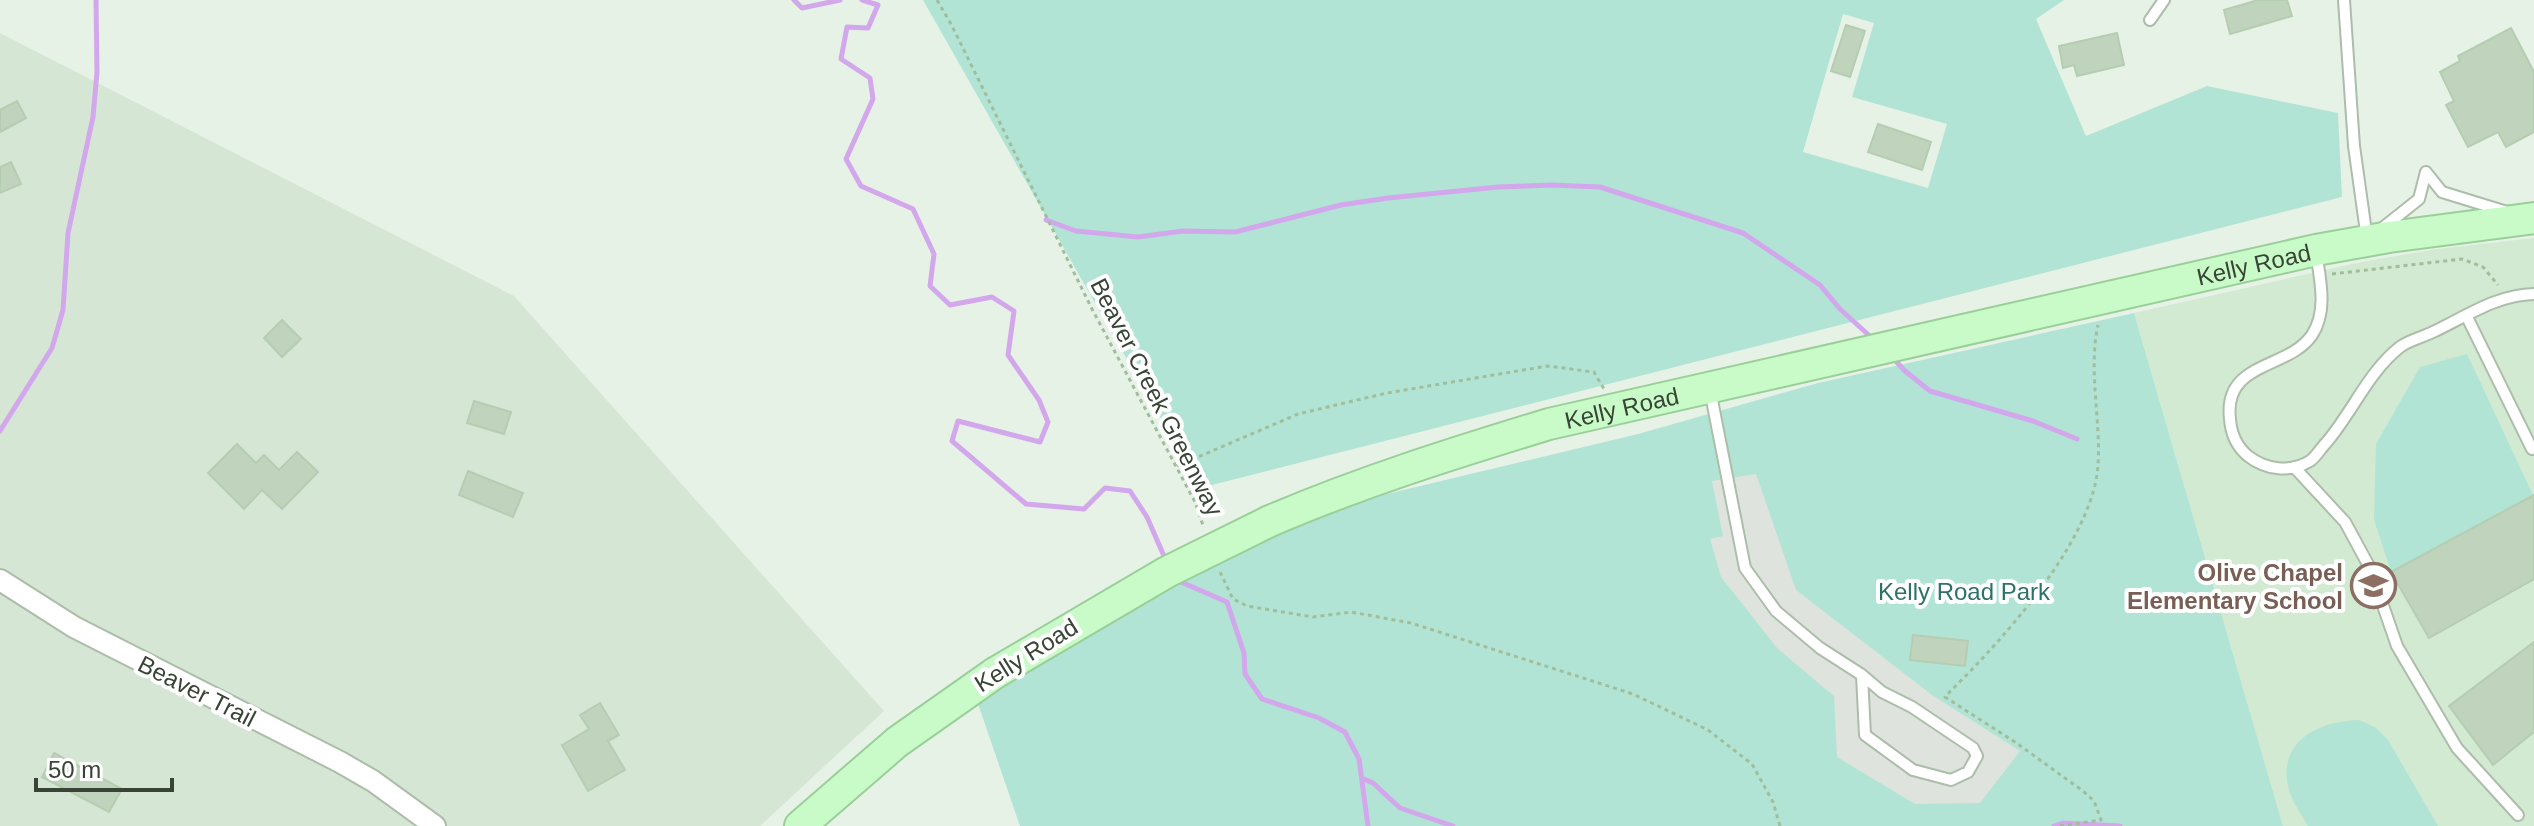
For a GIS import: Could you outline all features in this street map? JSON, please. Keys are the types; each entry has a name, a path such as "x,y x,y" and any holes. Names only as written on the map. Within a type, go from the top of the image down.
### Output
{"street":[{"name":"Kelly Road","path":"800,826 897,742 995,673 1167,572 1333,494 1549,424 2316,250 2531,218"},
{"name":"Beaver Trail","path":"0,580 99,641 340,762 373,781 435,826"}],"lane":[{"path":"2150,20 2164,0"},
{"path":"2344,0 2354,146 2368,241"},
{"path":"2368,241 2419,199 2426,172 2442,192 2531,218"},
{"path":"2316,250 2321,304 2320,316 2311,338 2248,373 2234,389 2228,410 2231,433 2246,455 2275,469 2294,467 2311,460 2334,434 2375,374 2401,346 2503,298 2534,294"},
{"path":"2466,315 2532,449"},
{"path":"1710,388 1745,568 1776,611 1820,648 1862,675 1882,692 1912,707 1973,748 1977,756 1968,772 1951,780 1913,770 1865,735 1862,675"},
{"path":"2294,467 2345,522 2370,568 2397,646 2450,737 2518,815"}],"path":[{"name":"Beaver Creek Greenway","path":"937,0 1092,309 1195,502 1204,530"},
{"path":"2339,273 2462,259 2483,267 2497,282"},
{"path":"2098,325 2094,365 2098,466 2089,510 2026,606 1977,665 1945,697 2083,791 2094,801 2102,826"},
{"path":"1176,467 1298,414 1387,393 1547,366 1594,372 1616,409"},
{"path":"1219,571 1233,599 1247,606 1313,617 1351,612 1411,623 1633,694 1708,730 1752,764 1773,802 1780,826"},
{"path":"2060,826 2101,820"}],"shaded area":[{"path":"0,33 514,296 884,711 760,826 0,826"},
{"name":"Olive Chapel Elementary School","path":"2534,238 2534,826 2283,826 2134,313 2361,262 2437,249"},
{"path":"1756,474 1796,590 1932,695 2020,751 1980,803 1915,804 1837,757 1834,696 1778,649 1721,577 1710,539 1723,536 1712,481"}],"green space":[{"path":"923,0 2064,0 2036,19 2086,136 2207,86 2338,113 2342,197 1200,488","holes":["1843,14 1874,23 1852,97 1947,124 1928,188 1803,152"]},
{"name":"Kelly Road Park","path":"2134,313 2283,826 1020,826 978,704 1011,674 1289,521 1374,497 1638,434 1818,383"},
{"path":"2467,354 2533,495 2391,572 2374,520 2376,444 2420,367"},
{"path":"2359,720 2375,727 2388,740 2438,826 2308,826 2290,793 2288,761 2294,748 2314,730 2343,721"}],"building":[{"path":"2258,0 2287,0 2292,16 2230,34 2224,10"},
{"path":"1846,25 1865,31 1850,77 1831,71"},
{"path":"2511,28 2534,72 2534,132 2506,147 2498,132 2468,147 2446,105 2454,101 2440,72 2460,61 2458,56"},
{"path":"2117,33 2124,65 2077,76 2074,65 2063,68 2059,46"},
{"path":"17,101 26,118 0,132 0,110"},
{"path":"1878,124 1931,142 1922,170 1868,152"},
{"path":"11,162 21,184 0,193 0,167"},
{"path":"282,320 301,339 282,357 264,338"},
{"path":"474,401 511,412 504,434 467,423"},
{"path":"237,444 256,463 264,455 279,470 297,452 318,472 282,509 262,490 244,509 208,473"},
{"path":"468,471 523,493 513,517 459,495"},
{"path":"2534,495 2534,579 2429,638 2391,572"},
{"path":"1913,635 1968,641 1965,666 1910,660"},
{"path":"2534,642 2534,732 2493,765 2449,706"},
{"path":"600,703 619,735 608,741 625,770 588,791 562,745 589,729 580,715"},
{"path":"54,753 122,789 109,812 42,777"}],"waterway":[{"path":"0,431 52,348 63,310 68,233 93,117 97,72 96,0"},
{"path":"794,0 802,8 840,0"},
{"path":"862,0 878,5 868,28 847,27 841,59 870,78 873,99 846,159 861,186 913,209 934,254 930,286 950,305 992,297 1014,311 1008,355 1039,400 1048,422 1040,442 958,421 952,441 1026,504 1084,509 1105,488 1130,491 1147,517 1167,563"},
{"path":"1046,220 1076,231 1138,237 1183,231 1235,232 1341,205 1388,198 1498,187 1600,187 1743,233 1820,285 1840,309 1873,339"},
{"path":"1892,357 1930,391 2033,421 2077,439"},
{"path":"1181,582 1227,602 1244,653 1245,674 1262,699 1319,718 1345,732 1359,759 1368,826"},
{"path":"1364,779 1373,783 1400,808 1453,826"},
{"path":"2054,826 2063,823 2120,826"}],"place":[{"name":"Olive Chapel Elementary School","path":"2374,586"}]}
